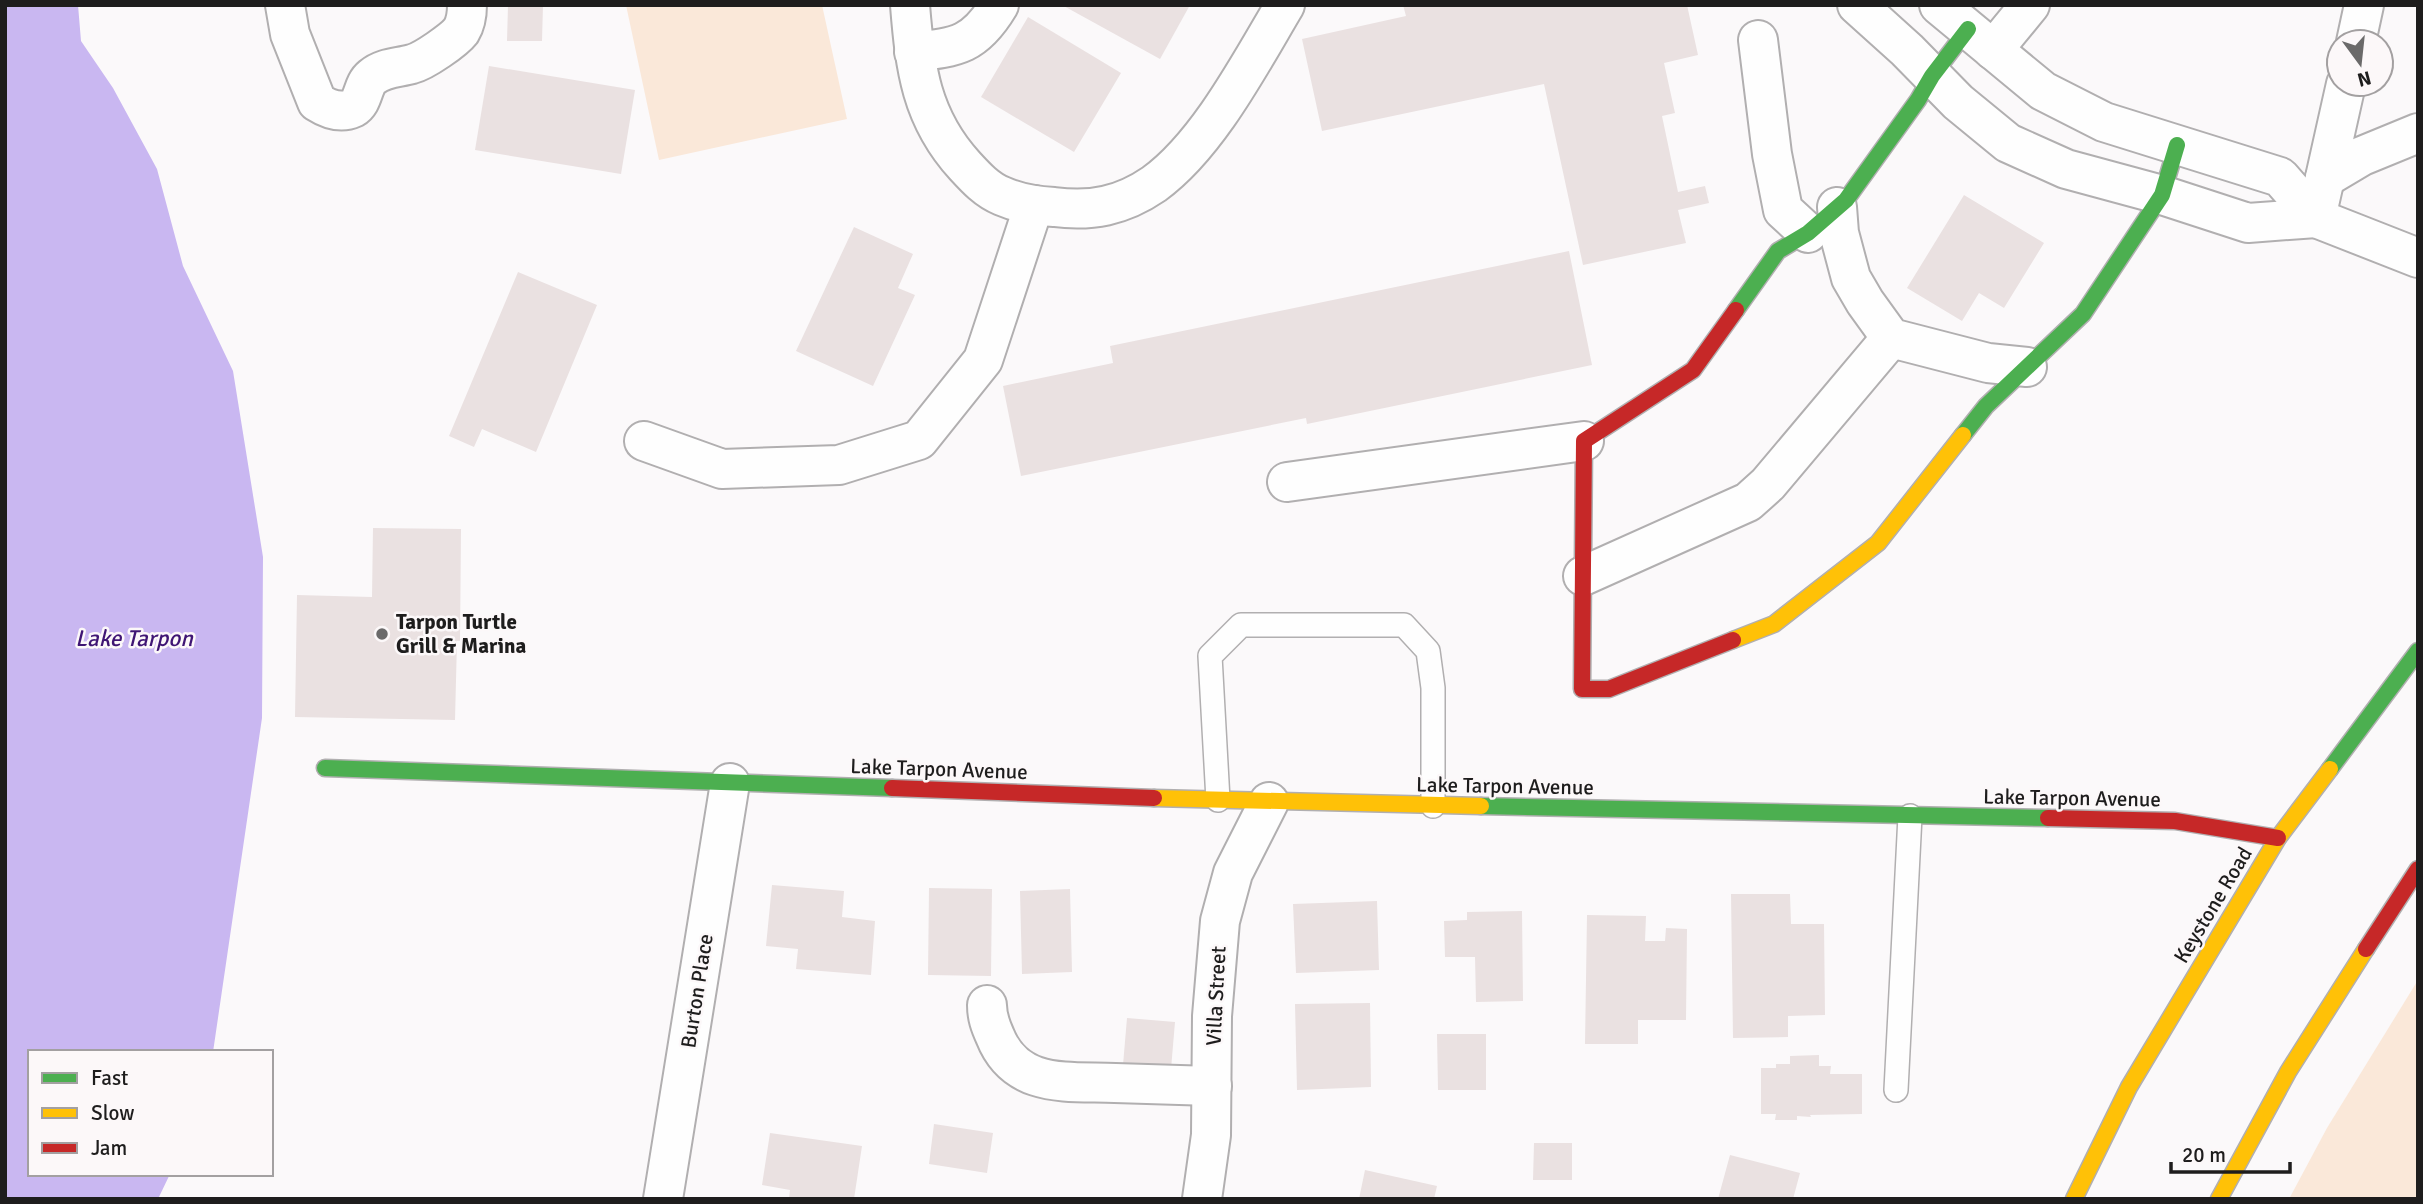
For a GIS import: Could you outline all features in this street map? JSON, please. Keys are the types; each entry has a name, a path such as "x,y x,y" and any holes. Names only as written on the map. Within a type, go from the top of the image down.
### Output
{"street":[{"path":"285,5 290,34 317,102 326,108 339,111 354,107 361,99 364,86 370,78 382,70 413,64 432,54 460,33 466,22 467,5"},
{"path":"910,5 914,52 929,110 946,146 982,185 1002,196 1034,205 1081,211 1128,199 1175,166 1195,144 1232,91 1285,5"},
{"path":"914,52 945,49 975,37 999,5"},
{"path":"1857,5 1907,50 1958,102 2008,143 2066,169 2162,195 2248,223 2316,218 2418,258"},
{"path":"1287,482 1584,441 1693,370 1778,251 1808,233 1846,200 1967,28 2030,5"},
{"path":"2359,28 2364,5"},
{"path":"1967,28 2043,91 2104,122 2280,177 2316,218"},
{"path":"1758,40 1772,153 1783,210 1808,233"},
{"path":"2316,218 2343,98"},
{"path":"2325,177 2362,156 2418,133"},
{"path":"1584,441 1582,689 1609,689 1774,624 1878,543 1986,406 2083,314 2162,195 2177,145"},
{"path":"644,441 722,468 839,465 919,440 983,360 1034,205"},
{"path":"1837,207 1839,233 1851,278 1891,338 1978,361 2027,367"},
{"path":"1583,576 1748,502 1768,484 1891,338"},
{"name":"Keystone Road","path":"2074,1199 2129,1087 2278,838 2418,650"},
{"name":"Lake Tarpon Avenue","path":"325,768 1269,802 2175,821 2278,838"},
{"name":"Burton Place","path":"663,1199 730,783"},
{"name":"Villa Street","path":"1202,1199 1211,1135 1212,1016 1220,921 1233,873 1269,802"},
{"path":"2219,1199 2240,1157 2340,985 2418,869"},
{"path":"987,1005 990,1027 1002,1053 1009,1062 1033,1076 1066,1081 1212,1086"}],"lane":[{"path":"1218,800 1210,656 1241,625 1404,625 1428,651 1433,688 1433,806"},
{"path":"1896,1090 1910,816"}],"shaded area":[{"path":"626,5 822,5 847,119 659,160"},
{"path":"2418,980 2418,1199 2289,1199 2327,1128"}],"water":[{"name":"Lake Tarpon","path":"5,5 78,5 81,41 113,88 157,169 183,266 233,371 263,557 262,718 213,1050 28,1050 28,1176 169,1176 158,1199 5,1199"}],"building":[{"path":"508,5 543,5 542,41 507,41"},
{"path":"1062,5 1190,5 1160,59"},
{"path":"1403,5 1687,5 1698,55 1664,63 1675,113 1662,116 1678,192 1705,186 1709,203 1678,210 1686,243 1583,265 1544,84 1322,131 1302,39 1406,16"},
{"path":"1028,17 1121,73 1074,152 981,97"},
{"path":"489,66 635,90 621,174 475,150"},
{"path":"1964,195 2044,243 2004,308 1979,293 1962,321 1907,288"},
{"path":"854,227 913,254 898,288 915,295 873,386 796,351"},
{"path":"1569,251 1592,365 1307,424 1306,418 1021,476 1003,386 1113,363 1110,346"},
{"path":"518,272 597,305 536,452 482,429 474,447 449,436"},
{"path":"373,528 461,529 460,641 457,641 455,720 295,717 297,595 372,597"},
{"path":"772,885 844,891 842,917 875,921 871,975 796,969 798,949 766,946"},
{"path":"929,888 992,889 991,976 928,975"},
{"path":"1070,889 1072,972 1022,974 1020,891"},
{"path":"1731,894 1790,894 1791,924 1824,924 1825,1015 1788,1016 1788,1037 1733,1038"},
{"path":"1377,901 1379,970 1296,973 1293,904"},
{"path":"1522,911 1523,1001 1476,1002 1475,957 1445,957 1444,921 1467,920 1467,912"},
{"path":"1587,915 1646,916 1645,941 1665,941 1666,928 1687,929 1686,1020 1638,1020 1638,1044 1585,1044"},
{"path":"1370,1003 1371,1087 1297,1090 1295,1004"},
{"path":"1127,1018 1175,1022 1171,1069 1123,1065"},
{"path":"1437,1034 1486,1034 1486,1090 1438,1090"},
{"path":"1819,1055 1819,1066 1831,1066 1830,1074 1862,1074 1862,1114 1810,1115 1811,1117 1797,1116 1797,1120 1775,1120 1776,1114 1761,1114 1761,1068 1790,1064 1790,1056"},
{"path":"934,1124 993,1133 987,1173 929,1164"},
{"path":"770,1133 862,1146 854,1199 789,1199 790,1190 762,1185"},
{"path":"1534,1143 1572,1143 1572,1180 1533,1180"},
{"path":"1730,1155 1800,1173 1793,1199 1718,1199"},
{"path":"1365,1170 1437,1186 1434,1199 1359,1199"}],"traffic: fast":[{"path":"1736,310 1778,251 1808,233 1846,200 1968,29"},
{"path":"1963,435 1986,406 2083,314 2162,195 2177,145"},
{"path":"2330,769 2418,651"},
{"path":"325,768 892,788"},
{"path":"1481,806 2048,818"}],"traffic: slow":[{"path":"1733,640 1774,624 1878,543 1963,435"},
{"path":"2074,1199 2129,1087 2278,838 2330,769"},
{"path":"1154,798 1481,806"},
{"path":"2219,1199 2288,1072 2366,949"}],"traffic: jam":[{"path":"1733,640 1609,689 1582,689 1584,441 1693,370 1736,310"},
{"path":"892,788 1154,798"},
{"path":"2048,818 2175,821 2278,838"},
{"path":"2366,949 2418,869"}],"place":[{"name":"Tarpon Turtle Grill & Marina","path":"382,634"}]}
